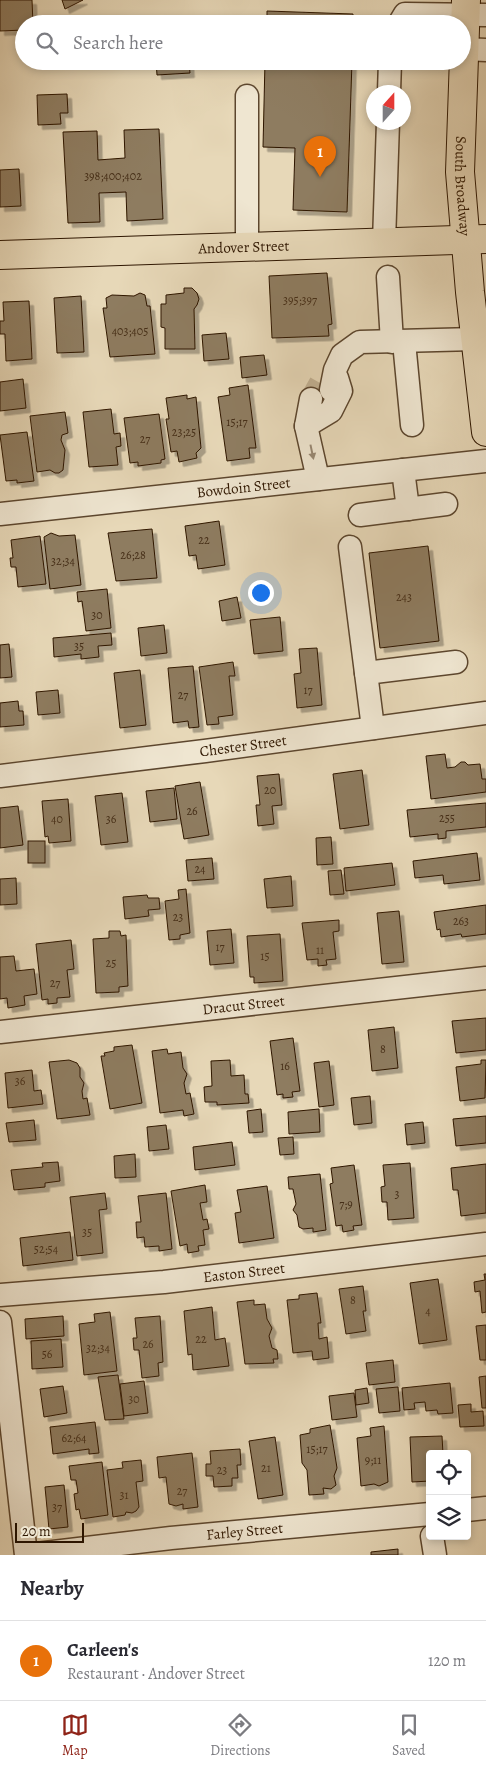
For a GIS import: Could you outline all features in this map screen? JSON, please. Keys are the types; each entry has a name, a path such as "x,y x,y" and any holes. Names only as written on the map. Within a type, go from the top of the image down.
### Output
{"main road":[{"name":"South Broadway","path":"472,10 475,49 460,172 476,239 475,339 486,426"},
{"name":"Andover Street","path":"0,256 476,239"}],"street":[{"path":"404,15 472,10"},
{"path":"389,85 390,70"},
{"path":"246,96 247,246"},
{"path":"384,242 388,130"},
{"path":"388,277 412,424"},
{"path":"318,479 306,426 342,355 360,342 475,339"},
{"path":"306,426 331,411 341,391 324,390"},
{"name":"Bowdoin Street","path":"0,514 486,461"},
{"path":"403,470 408,509"},
{"path":"360,515 446,504"},
{"path":"350,547 373,728"},
{"path":"366,673 456,662"},
{"name":"Chester Street","path":"0,776 486,713"},
{"name":"Dracut Street","path":"0,1032 486,978"},
{"name":"Easton Street","path":"0,1295 164,1282 486,1244"},
{"path":"0,1322 27,1555"},
{"path":"471,1510 486,1508"},
{"name":"Farley Street","path":"27,1555 171,1538 426,1516"},
{"path":"433,1540 435,1555"}],"building":[{"path":"0,0 32,0 33,15 15,15 15,30 0,31"},
{"path":"62,0 83,0 65,9"},
{"path":"267,11 353,14 353,15 267,15"},
{"path":"157,70 190,70 190,73 157,75"},
{"path":"265,70 352,70 347,212 293,210 295,148 263,147"},
{"path":"67,94 68,113 60,113 61,124 38,125 37,95"},
{"path":"159,129 163,219 127,221 126,192 99,193 100,222 68,223 63,132 97,131 98,160 125,158 124,130"},
{"path":"19,169 21,206 0,207 0,170"},
{"path":"327,273 332,324 328,325 329,336 272,338 269,276"},
{"path":"184,288 192,288 197,293 199,299 194,309 195,349 165,349 165,328 161,327 161,304 166,304 166,295 184,293"},
{"path":"140,293 145,295 147,306 150,306 155,354 110,357 103,308 107,308 106,298 112,295 134,296"},
{"path":"81,296 84,352 57,353 54,298"},
{"path":"29,301 32,359 6,361 5,334 0,334 0,321 4,321 3,302"},
{"path":"226,333 229,359 204,361 202,335"},
{"path":"264,355 267,375 242,378 240,357"},
{"path":"23,379 26,408 0,411 0,382"},
{"path":"248,385 256,448 249,448 250,458 227,461 218,397 230,395 229,388"},
{"path":"187,395 187,399 196,397 201,448 196,453 197,458 179,462 177,451 171,452 166,419 169,419 166,398"},
{"path":"111,409 114,434 120,433 121,446 116,447 118,465 89,467 83,412"},
{"path":"65,412 68,433 62,435 61,440 65,450 63,470 59,473 50,470 37,472 30,416"},
{"path":"159,414 165,459 161,460 161,463 138,466 138,462 130,463 124,418"},
{"path":"27,432 34,481 17,483 17,480 6,481 0,435"},
{"path":"219,521 225,565 198,569 196,555 189,556 185,526"},
{"path":"152,529 157,578 116,581 108,533"},
{"path":"51,533 59,536 75,535 81,585 50,589 44,537"},
{"path":"40,536 46,584 18,587 16,567 11,567 10,558 13,558 11,540"},
{"path":"428,546 439,641 380,648 369,553"},
{"path":"107,589 111,628 86,631 82,601 78,602 77,592"},
{"path":"237,597 241,618 222,621 219,601"},
{"path":"280,617 283,651 254,654 250,620"},
{"path":"164,625 167,653 141,656 138,628"},
{"path":"111,633 112,645 98,646 99,657 81,659 81,654 54,657 53,638"},
{"path":"9,644 12,677 0,678 0,645"},
{"path":"317,648 322,705 297,708 294,674 301,673 299,649"},
{"path":"233,662 235,676 229,676 233,715 218,717 219,724 207,725 199,667"},
{"path":"193,666 199,727 189,728 188,721 173,723 168,668"},
{"path":"140,670 146,725 120,728 114,673"},
{"path":"58,690 60,713 38,715 36,692"},
{"path":"18,701 19,711 23,711 24,725 0,727 0,703"},
{"path":"445,754 447,768 455,767 461,762 465,762 468,765 480,764 482,779 486,779 486,792 431,799 426,756"},
{"path":"362,770 369,825 340,829 333,774"},
{"path":"279,774 282,805 272,806 274,824 258,826 256,805 260,805 257,776"},
{"path":"200,782 209,835 184,839 175,786"},
{"path":"174,788 177,819 150,822 146,791"},
{"path":"122,793 128,842 101,845 95,796"},
{"path":"68,799 71,841 49,843 48,836 45,837 42,801"},
{"path":"486,803 486,827 446,831 446,838 438,839 438,834 410,837 407,810"},
{"path":"18,806 23,845 0,848 0,808"},
{"path":"331,837 333,864 317,865 316,838"},
{"path":"28,841 45,841 45,863 28,863"},
{"path":"477,853 480,880 444,884 443,875 415,878 413,861"},
{"path":"212,858 214,879 188,881 186,860"},
{"path":"392,863 395,885 346,891 344,868"},
{"path":"341,870 344,894 330,895 328,871"},
{"path":"291,876 293,906 267,908 264,879"},
{"path":"16,878 17,904 0,905 0,879"},
{"path":"186,889 190,933 180,935 180,939 169,940 165,901 179,899 178,890"},
{"path":"147,895 148,898 159,898 160,909 148,910 149,916 125,919 123,897"},
{"path":"486,905 486,934 462,937 461,934 441,937 440,929 437,930 434,912"},
{"path":"399,911 404,962 382,964 377,913"},
{"path":"339,920 339,931 333,932 336,959 326,960 327,965 318,966 318,959 307,960 302,923"},
{"path":"231,929 234,963 210,965 207,931"},
{"path":"109,931 120,931 121,936 126,935 128,986 119,987 119,992 96,993 93,939 109,938"},
{"path":"280,934 283,981 254,983 254,977 250,977 247,936"},
{"path":"71,940 74,969 67,970 70,997 57,998 57,1003 48,1004 48,999 42,1000 36,944"},
{"path":"14,956 16,971 34,969 37,994 24,996 25,1005 8,1008 7,998 0,999 0,957"},
{"path":"486,1018 486,1050 456,1053 452,1021"},
{"path":"394,1027 398,1068 372,1071 368,1030"},
{"path":"293,1038 300,1091 292,1092 293,1097 283,1098 283,1094 277,1095 270,1041"},
{"path":"132,1045 142,1103 110,1109 101,1056 105,1056 104,1053 114,1051 114,1047"},
{"path":"167,1049 168,1054 181,1052 183,1068 187,1074 184,1083 186,1094 190,1093 194,1114 184,1116 183,1110 160,1113 152,1051"},
{"path":"69,1060 77,1063 80,1068 80,1077 84,1083 83,1099 87,1098 90,1115 57,1119 49,1062"},
{"path":"230,1060 231,1076 244,1075 245,1094 248,1094 249,1103 217,1105 217,1102 205,1102 204,1087 212,1086 211,1061"},
{"path":"481,1060 486,1060 485,1098 460,1101 456,1067 481,1064"},
{"path":"329,1061 334,1105 319,1107 314,1063"},
{"path":"32,1070 34,1091 41,1090 43,1104 8,1108 5,1073"},
{"path":"370,1096 372,1123 354,1125 351,1098"},
{"path":"261,1109 263,1132 249,1133 247,1111"},
{"path":"319,1109 320,1132 289,1134 288,1112"},
{"path":"486,1116 486,1143 456,1146 453,1119"},
{"path":"34,1120 36,1140 9,1142 6,1123"},
{"path":"423,1122 425,1143 407,1145 405,1124"},
{"path":"166,1125 169,1149 149,1151 147,1127"},
{"path":"293,1137 294,1154 280,1155 278,1138"},
{"path":"232,1142 235,1165 195,1170 193,1147"},
{"path":"135,1154 136,1177 115,1178 114,1156"},
{"path":"58,1162 60,1181 45,1183 45,1187 14,1190 11,1170 43,1167 42,1163"},
{"path":"410,1163 414,1218 388,1220 387,1202 382,1202 381,1187 385,1186 383,1165"},
{"path":"486,1164 486,1213 461,1216 458,1190 453,1190 451,1168"},
{"path":"354,1165 362,1225 353,1226 354,1230 343,1232 342,1225 336,1226 330,1184 333,1183 331,1168"},
{"path":"320,1174 326,1230 313,1232 313,1228 303,1229 299,1227 297,1215 293,1210 296,1204 293,1189 289,1189 288,1177"},
{"path":"205,1185 207,1202 200,1203 203,1220 207,1219 209,1229 203,1230 205,1245 198,1246 199,1251 188,1253 187,1244 180,1246 171,1191"},
{"path":"267,1186 274,1238 239,1243 235,1213 241,1212 237,1190"},
{"path":"105,1193 107,1209 99,1210 103,1253 77,1256 70,1197"},
{"path":"166,1193 172,1249 159,1251 159,1246 145,1247 144,1237 137,1238 136,1222 141,1222 138,1196"},
{"path":"70,1232 73,1260 23,1266 20,1238"},
{"path":"484,1274 486,1274 486,1312 482,1313 480,1291 475,1292 474,1282 485,1280"},
{"path":"438,1279 447,1340 419,1344 410,1283"},
{"path":"363,1286 366,1311 363,1311 366,1331 346,1334 339,1289"},
{"path":"317,1293 321,1323 318,1323 319,1339 327,1337 329,1358 313,1360 312,1351 293,1353 287,1300 299,1299 299,1295"},
{"path":"254,1300 254,1305 265,1304 267,1319 272,1328 269,1336 272,1348 277,1350 278,1359 273,1359 274,1363 245,1364 237,1302"},
{"path":"212,1307 215,1340 225,1338 229,1366 193,1370 192,1354 188,1355 184,1311"},
{"path":"110,1312 117,1371 84,1375 79,1324 95,1322 94,1314"},
{"path":"63,1316 64,1336 26,1339 25,1319"},
{"path":"160,1316 163,1362 158,1363 159,1376 142,1378 139,1350 134,1350 133,1338 137,1338 135,1318"},
{"path":"486,1325 486,1360 480,1360 476,1326"},
{"path":"61,1339 63,1367 32,1369 31,1341"},
{"path":"393,1360 395,1382 369,1385 366,1363"},
{"path":"118,1375 124,1419 105,1420 98,1377"},
{"path":"486,1376 486,1408 482,1408 479,1377"},
{"path":"144,1381 148,1413 124,1416 120,1384"},
{"path":"450,1383 453,1413 438,1414 437,1410 426,1411 425,1402 414,1403 415,1409 404,1410 402,1388"},
{"path":"63,1386 67,1413 44,1417 40,1389"},
{"path":"398,1387 400,1411 379,1413 376,1389"},
{"path":"367,1388 369,1403 356,1405 355,1390"},
{"path":"354,1393 357,1417 332,1420 329,1396"},
{"path":"471,1404 471,1412 483,1411 484,1426 460,1427 458,1405"},
{"path":"95,1422 99,1453 89,1454 89,1449 53,1454 50,1427"},
{"path":"330,1425 337,1468 334,1476 336,1485 331,1489 323,1488 324,1494 309,1495 307,1470 302,1463 300,1435 310,1433 310,1429"},
{"path":"384,1426 388,1482 379,1486 374,1484 361,1486 357,1438 371,1436 370,1428"},
{"path":"442,1436 443,1450 426,1450 426,1481 412,1482 410,1437"},
{"path":"275,1437 283,1495 258,1499 249,1441"},
{"path":"240,1449 241,1465 237,1465 238,1478 232,1478 232,1486 214,1487 213,1476 206,1476 206,1464 211,1464 210,1451"},
{"path":"192,1453 198,1507 183,1509 183,1504 176,1506 169,1504 166,1477 159,1478 157,1457"},
{"path":"141,1460 143,1481 136,1482 139,1507 132,1513 126,1512 125,1515 113,1517 107,1470 123,1468 122,1462"},
{"path":"102,1462 108,1515 81,1519 79,1509 76,1510 74,1494 78,1493 76,1480 71,1480 69,1466"},
{"path":"64,1485 68,1527 49,1529 45,1487"},
{"path":"398,1549 398,1555 371,1555 371,1552"}],"tunnel":[{"path":"311,399 320,383"}],"place":[{"name":"Carleen's","path":"320,177"}]}
